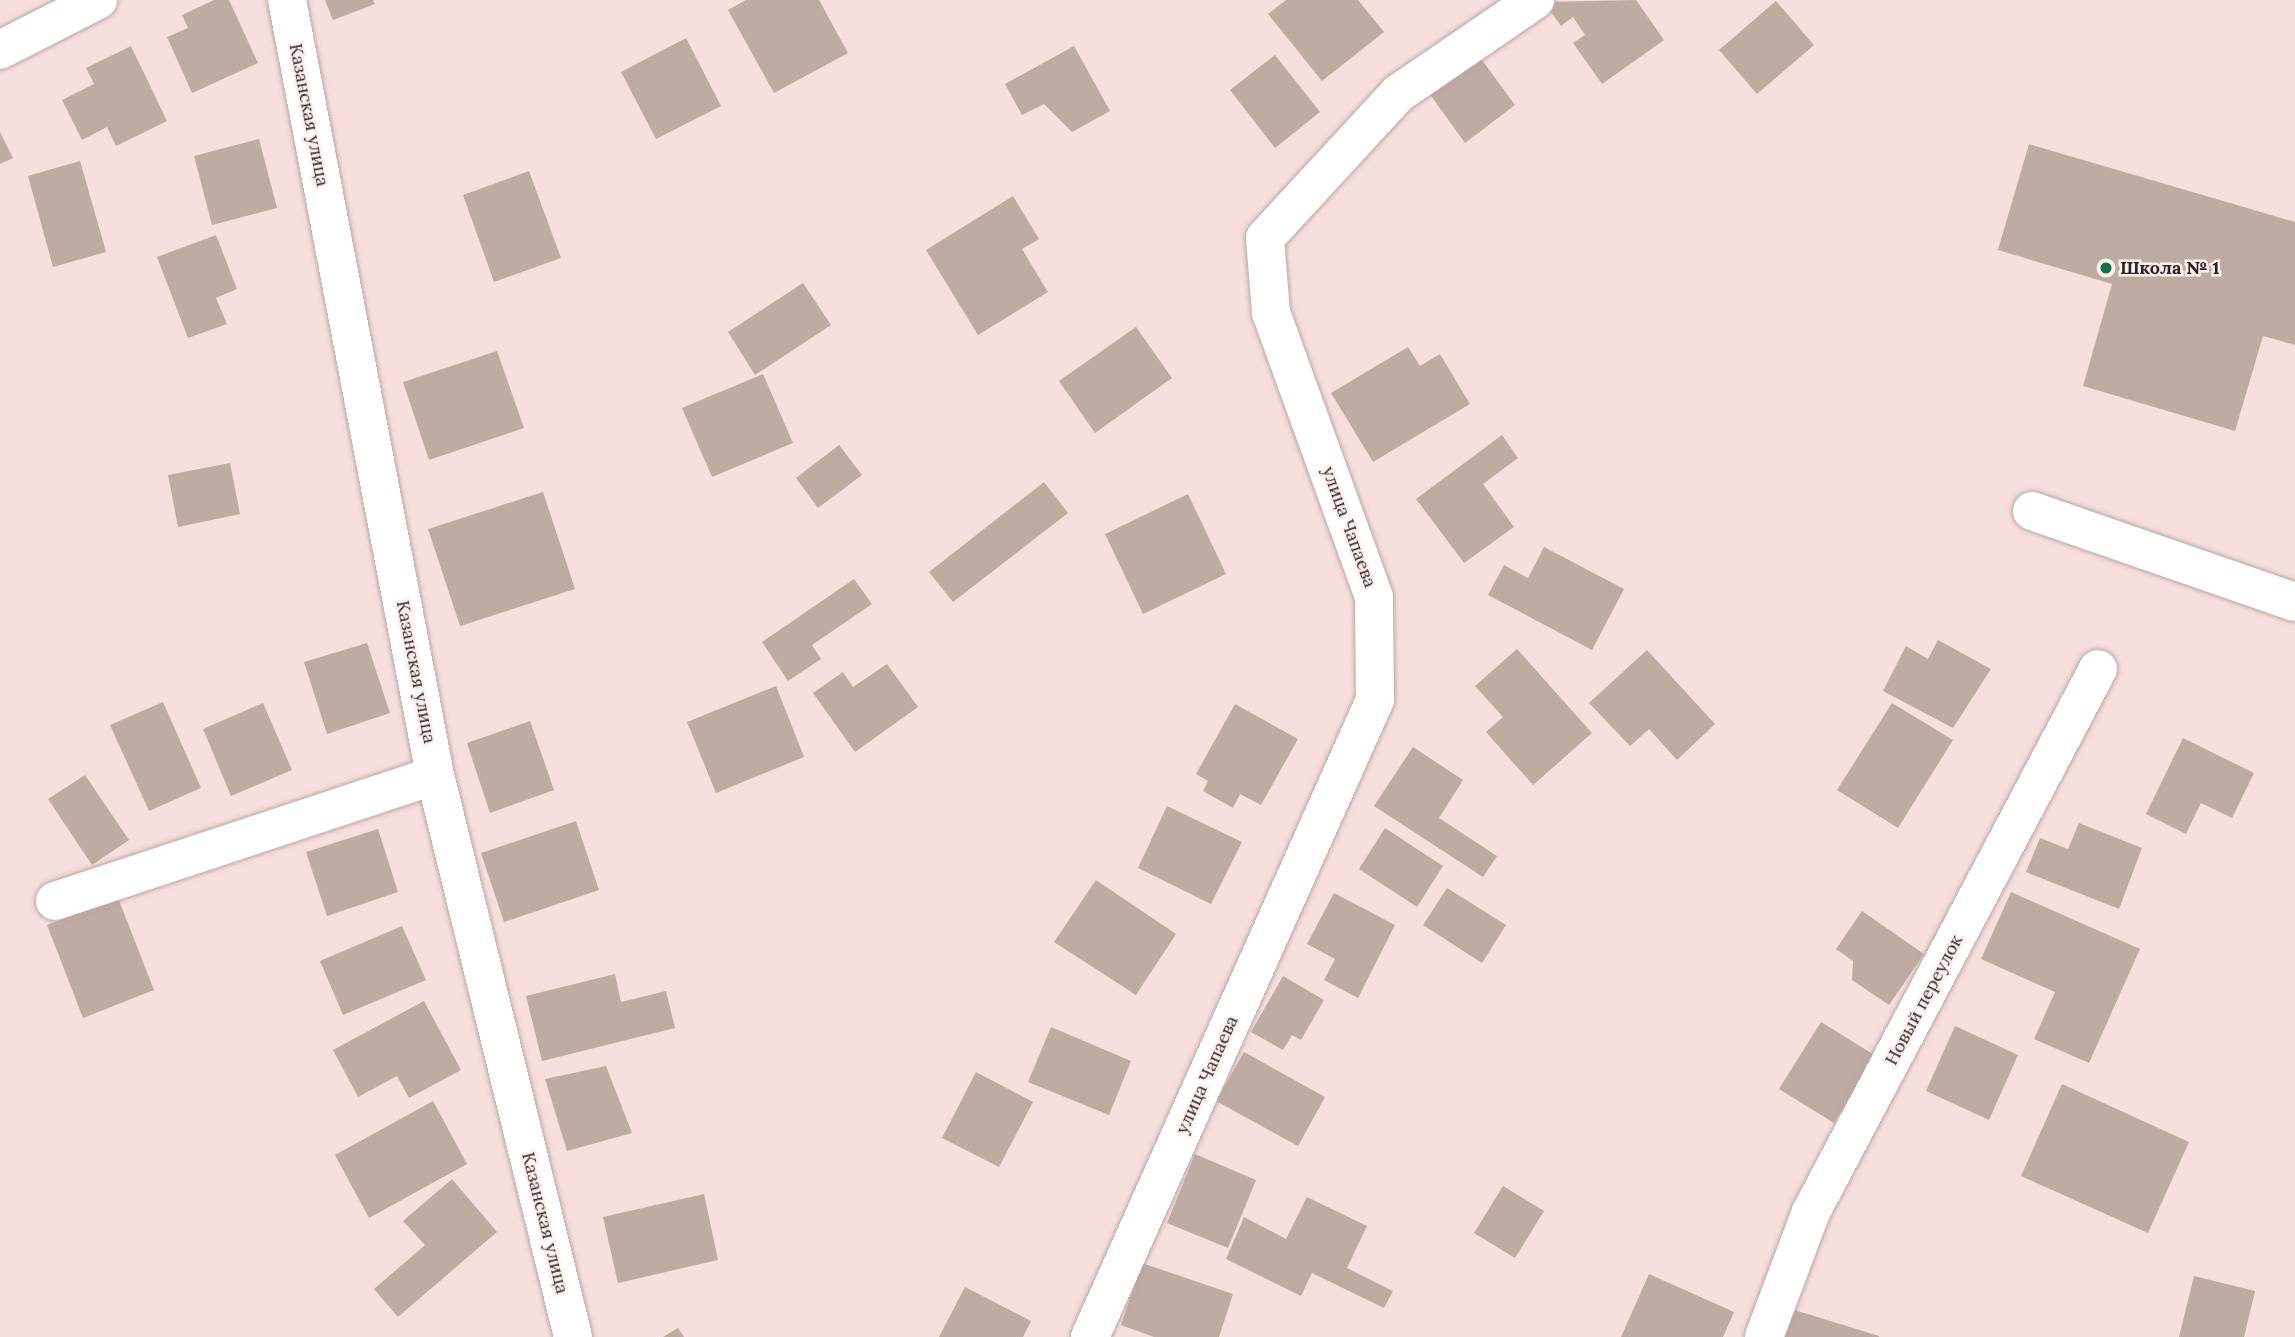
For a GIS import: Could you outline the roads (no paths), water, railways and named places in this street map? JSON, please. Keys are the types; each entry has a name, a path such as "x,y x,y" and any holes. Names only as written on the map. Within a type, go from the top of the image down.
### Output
{"street":[{"path":"0,50 98,0"},
{"name":"Казанская улица","path":"287,0 435,775 573,1337"},
{"name":"улица Чапаева","path":"1090,1337 1375,700 1374,597 1271,313 1265,238 1399,93 1535,0"},
{"path":"2032,511 2295,602"},
{"name":"Новый переулок","path":"1764,1337 1811,1212 2098,669"},
{"path":"55,901 435,775"}],"place":[{"name":"Школа № 1","path":"2106,268"}]}
